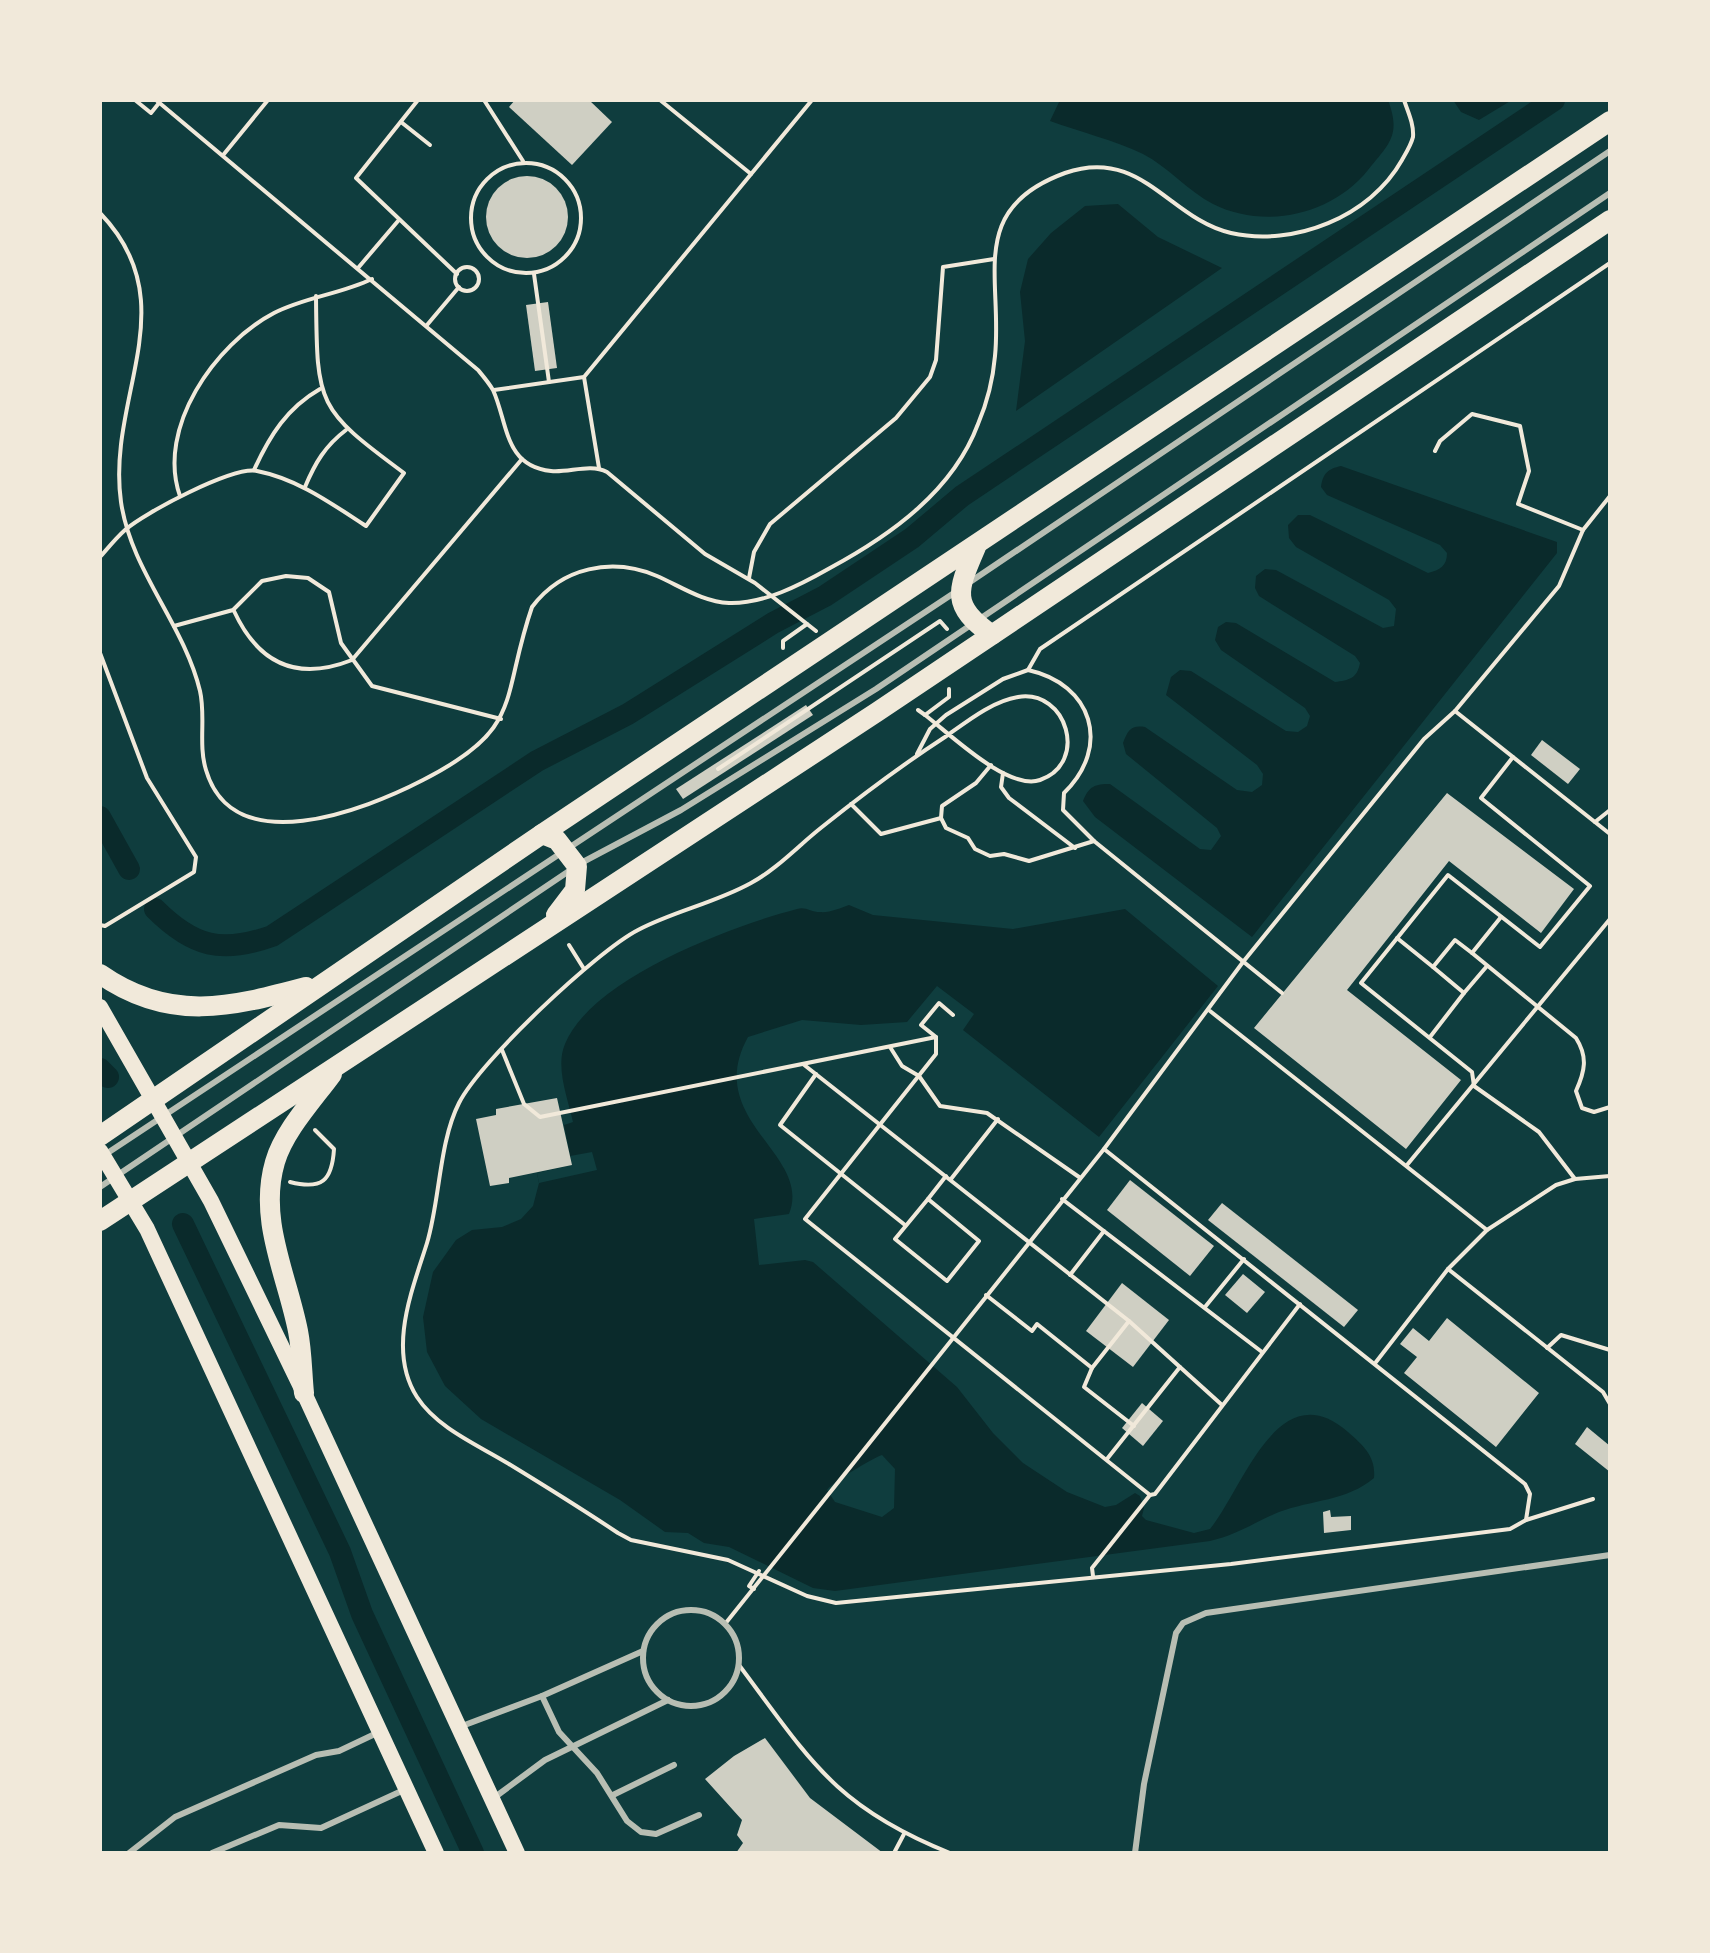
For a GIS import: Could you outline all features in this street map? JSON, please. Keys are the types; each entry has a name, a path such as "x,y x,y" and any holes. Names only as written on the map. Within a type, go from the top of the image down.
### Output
{"main road":[{"path":"436,1853 147,1229 136,1197 116,1175 103,1146 322,983 1610,121"},
{"path":"100,1221 992,635 1610,220"},
{"path":"976,547 961,588 963,609 973,622 992,635"},
{"path":"542,834 564,847 577,866 575,890 548,925"},
{"path":"100,974 135,992 175,1006 205,1009 245,1003 322,983"},
{"path":"100,1007 155,1108 176,1134 185,1164 304,1393 517,1853"},
{"path":"304,1393 299,1333 269,1212 271,1186 275,1160 282,1146 339,1063"}],"lane":[{"path":"103,1146 155,1108 564,847 961,588 1610,151"},
{"path":"100,1187 577,866 681,810 876,689 1610,193"},
{"path":"1135,1853 1144,1784 1176,1633 1183,1623 1206,1613 1610,1555"},
{"path":"682,1610 712,1614 725,1624 739,1649 739,1665 726,1693 713,1702 683,1706 668,1700 648,1680 643,1651 656,1625 682,1610"},
{"path":"458,1727 542,1696 643,1651"},
{"path":"542,1696 559,1732 613,1795 627,1821 641,1832 656,1834 699,1815"},
{"path":"492,1800 545,1760 668,1700"},
{"path":"129,1853 175,1817 316,1755 339,1751 380,1732"},
{"path":"613,1795 674,1765"},
{"path":"212,1853 279,1825 321,1828 407,1788"}],"path":[{"path":"135,100 151,113 158,102 478,370 493,391 510,446 522,459 536,468 553,471 599,468"},
{"path":"223,154 268,100"},
{"path":"418,100 356,178 457,274 459,287 427,326"},
{"path":"484,100 523,161"},
{"path":"660,100 751,174"},
{"path":"493,391 584,377 812,100"},
{"path":"100,213 129,253 138,278 143,308 142,336 125,405 120,441 118,470 127,528 174,626 200,692 205,768 221,798 245,817 290,822 369,804 412,786 469,753 502,719 532,607 544,591 568,575 591,567 617,566 647,572 715,600 728,603 758,599 790,589 831,568 887,533 932,495 965,451 989,391 996,356 994,259 998,230 1007,212 1029,193 1064,174 1095,166 1129,174 1163,191 1204,221 1228,232 1279,237 1324,225 1376,192 1394,173 1413,138 1412,122 1404,100"},
{"path":"401,122 430,145"},
{"path":"523,161 548,167 564,179 580,211 574,245 550,269 534,274 506,270 483,254 474,237 471,219 482,184 493,173 523,161"},
{"path":"358,268 399,221"},
{"path":"748,579 754,552 770,524 896,418 930,377 936,360 943,267 994,259"},
{"path":"1028,670 1040,649 1610,263"},
{"path":"457,274 470,268 479,279 474,289 466,291 459,287"},
{"path":"534,274 549,382"},
{"path":"180,496 175,473 179,429 207,375 239,337 273,313 372,279"},
{"path":"100,557 127,528 180,496 254,470 305,487 366,526 404,473 346,430 320,389 316,296"},
{"path":"584,377 599,468 705,554 755,583 819,634"},
{"path":"254,470 274,430 288,412 320,389"},
{"path":"1435,451 1440,441 1472,414 1520,426 1529,471 1518,504 1583,530"},
{"path":"305,487 315,463 331,441 346,430"},
{"path":"233,610 246,638 267,659 314,668 352,660 522,459"},
{"path":"725,1624 1104,1149 1210,1011 1243,962 1424,739 1455,711 1559,586 1583,530 1610,496"},
{"path":"174,626 233,610 262,581 286,576 308,578 329,592 336,629 352,660 378,689 502,719"},
{"path":"706,777 940,621 948,630 936,638"},
{"path":"783,648 783,641 807,624"},
{"path":"100,653 143,771 196,857 197,865 194,872 105,926 100,925"},
{"path":"854,661 878,679"},
{"path":"916,756 930,729 946,715 1003,679 1028,670 1046,674 1064,684 1078,700 1089,723 1088,763 1062,799 1063,810 1094,841 1282,993"},
{"path":"925,715 949,697 949,689"},
{"path":"913,706 925,715 978,755 991,765 1023,783 1050,776 1063,763 1069,747 1068,728 1057,711 1041,699 1020,696 1004,701 916,756 751,883 634,932 584,969 502,1050 473,1082 453,1118 429,1238 408,1300 403,1353 417,1397 444,1424 631,1540 703,1553 759,1571 807,1596 845,1603 1231,1564 1510,1529 1526,1520 1593,1499"},
{"path":"1455,711 1610,834"},
{"path":"1513,757 1481,798 1590,886 1540,947 1448,875 1361,983 1472,1072 1474,1086 1539,1132 1575,1179"},
{"path":"991,765 976,783 942,806 941,818 946,828 968,838 975,849 990,856 1004,854 1029,861 1094,841"},
{"path":"1003,773 1001,787 1009,798 1076,848"},
{"path":"851,804 881,834 941,818"},
{"path":"1595,822 1610,810"},
{"path":"1472,953 1501,916"},
{"path":"1407,1165 1610,919"},
{"path":"1397,938 1464,993"},
{"path":"1433,967 1455,940 1472,953 1568,1029 1581,1045 1585,1072 1576,1091 1582,1108 1594,1112 1610,1107"},
{"path":"569,945 584,969"},
{"path":"1430,1037 1487,966"},
{"path":"936,1037 921,1025 939,1003 953,1015"},
{"path":"1210,1011 1487,1230"},
{"path":"502,1050 529,1111 540,1117 936,1037"},
{"path":"936,1037 936,1054 805,1219 1150,1495"},
{"path":"890,1047 902,1066 919,1076 940,1106 977,1109 998,1119 1079,1177"},
{"path":"803,1064 1129,1321 1222,1405"},
{"path":"816,1074 780,1125 905,1225"},
{"path":"928,1199 979,1241 947,1281 895,1239 905,1225 998,1119"},
{"path":"288,1182 315,1186 324,1181 332,1169 334,1149 315,1130"},
{"path":"1104,1149 1376,1362 1525,1484 1530,1494 1526,1520"},
{"path":"1376,1362 1448,1269 1487,1230 1556,1185 1575,1179 1610,1176"},
{"path":"1062,1199 1262,1352"},
{"path":"1070,1275 1104,1231"},
{"path":"1205,1307 1244,1259"},
{"path":"1448,1269 1603,1392 1610,1404"},
{"path":"986,1295 1032,1331 1037,1324 1092,1368"},
{"path":"1093,1576 1092,1568 1150,1495 1155,1494 1300,1304"},
{"path":"1129,1321 1092,1368 1084,1387 1134,1426"},
{"path":"1547,1348 1561,1335 1610,1350"},
{"path":"1107,1459 1180,1367"},
{"path":"754,1589 749,1586 759,1571"},
{"path":"739,1665 823,1776 853,1803 904,1834 950,1853"},
{"path":"894,1853 904,1834"}],"water":[{"path":"1060,100 1388,100 1393,130 1387,145 1368,170 1336,198 1296,214 1254,216 1213,204 1143,154 1050,121"},
{"path":"1453,100 1512,100 1479,120 1461,112"},
{"path":"1118,204 1158,237 1222,268 1016,411 1025,341 1020,292 1028,259 1051,233 1085,206"},
{"path":"1341,466 1557,542 1557,553 1252,937 1095,817 1083,801 1093,787 1110,784 1200,849 1211,850 1221,836 1217,828 1126,754 1123,743 1131,729 1145,727 1237,790 1252,792 1262,785 1263,774 1257,765 1166,695 1171,677 1180,670 1191,671 1286,731 1298,732 1307,726 1310,716 1305,708 1221,650 1215,640 1218,627 1226,622 1236,623 1335,682 1354,676 1360,663 1355,656 1259,596 1255,588 1256,576 1265,569 1276,570 1383,628 1394,626 1396,609 1389,600 1296,547 1289,538 1288,525 1298,515 1310,515 1428,573 1444,564 1447,553 1440,545 1327,495 1321,487 1323,478 1329,470"},
{"path":"849,905 873,915 1013,929 1125,909 1218,986 1099,1137 963,1030 974,1014 937,986 907,1022 861,1025 802,1020 748,1037 738,1066 738,1091 747,1114 786,1173 792,1193 789,1214 754,1219 759,1265 805,1260 813,1262 957,1387 993,1433 1023,1463 1067,1492 1105,1507 1116,1505 1135,1493 1140,1496 1144,1508 1142,1516 1146,1520 1194,1533 1210,1529 1265,1443 1282,1425 1302,1416 1323,1417 1348,1432 1368,1452 1374,1478 1341,1496 1279,1512 1238,1532 1210,1541 835,1591 813,1588 729,1547 704,1543 688,1533 665,1532 620,1500 481,1419 445,1386 427,1352 423,1317 433,1272 456,1240 472,1230 502,1227 521,1219 533,1206 539,1183 537,1173 572,1165 564,1125 573,1122 561,1063 565,1044 580,1020 604,997 633,977 702,942 800,908 824,912","holes":["882,1455 895,1469 894,1508 882,1517 835,1502 827,1490"]}],"pier":[{"path":"592,1152 597,1170 539,1183 537,1173 571,1165 570,1156"}],"building":[{"path":"515,100 589,100 612,122 572,165 509,107"},
{"path":"527,176 543,179 556,188 565,201 568,217 565,233 556,246 543,255 527,258 511,255 498,246 489,233 486,217 489,201 498,188 511,179"},
{"path":"548,302 557,368 535,371 526,305"},
{"path":"806,705 813,715 683,799 676,789"},
{"path":"1542,740 1580,769 1568,784 1531,755"},
{"path":"1447,793 1574,889 1541,933 1449,861 1347,990 1461,1080 1406,1149 1254,1028"},
{"path":"557,1098 572,1165 509,1178 509,1183 490,1186 476,1119 496,1115 496,1109"},
{"path":"1130,1180 1214,1246 1190,1276 1107,1210"},
{"path":"1222,1203 1358,1310 1344,1327 1208,1220"},
{"path":"1243,1274 1265,1292 1247,1313 1225,1295"},
{"path":"1122,1283 1169,1320 1133,1367 1086,1331"},
{"path":"1447,1318 1539,1393 1496,1447 1404,1373 1417,1357 1400,1344 1413,1328 1429,1341"},
{"path":"1142,1403 1163,1421 1143,1446 1122,1428"},
{"path":"1587,1427 1610,1446 1610,1472 1575,1444"},
{"path":"1330,1510 1331,1517 1351,1516 1351,1530 1324,1533 1323,1512"},
{"path":"765,1738 810,1798 883,1853 736,1853 743,1843 737,1835 742,1820 705,1779 734,1756"}],"waterway":[{"path":"155,909 182,932 209,944 238,945 272,936 537,761 628,714 773,623 825,596 912,538 962,496 1554,100"},
{"path":"100,817 129,869"},
{"path":"100,1069 108,1077"},
{"path":"183,1224 340,1552 362,1614 473,1853"}]}
